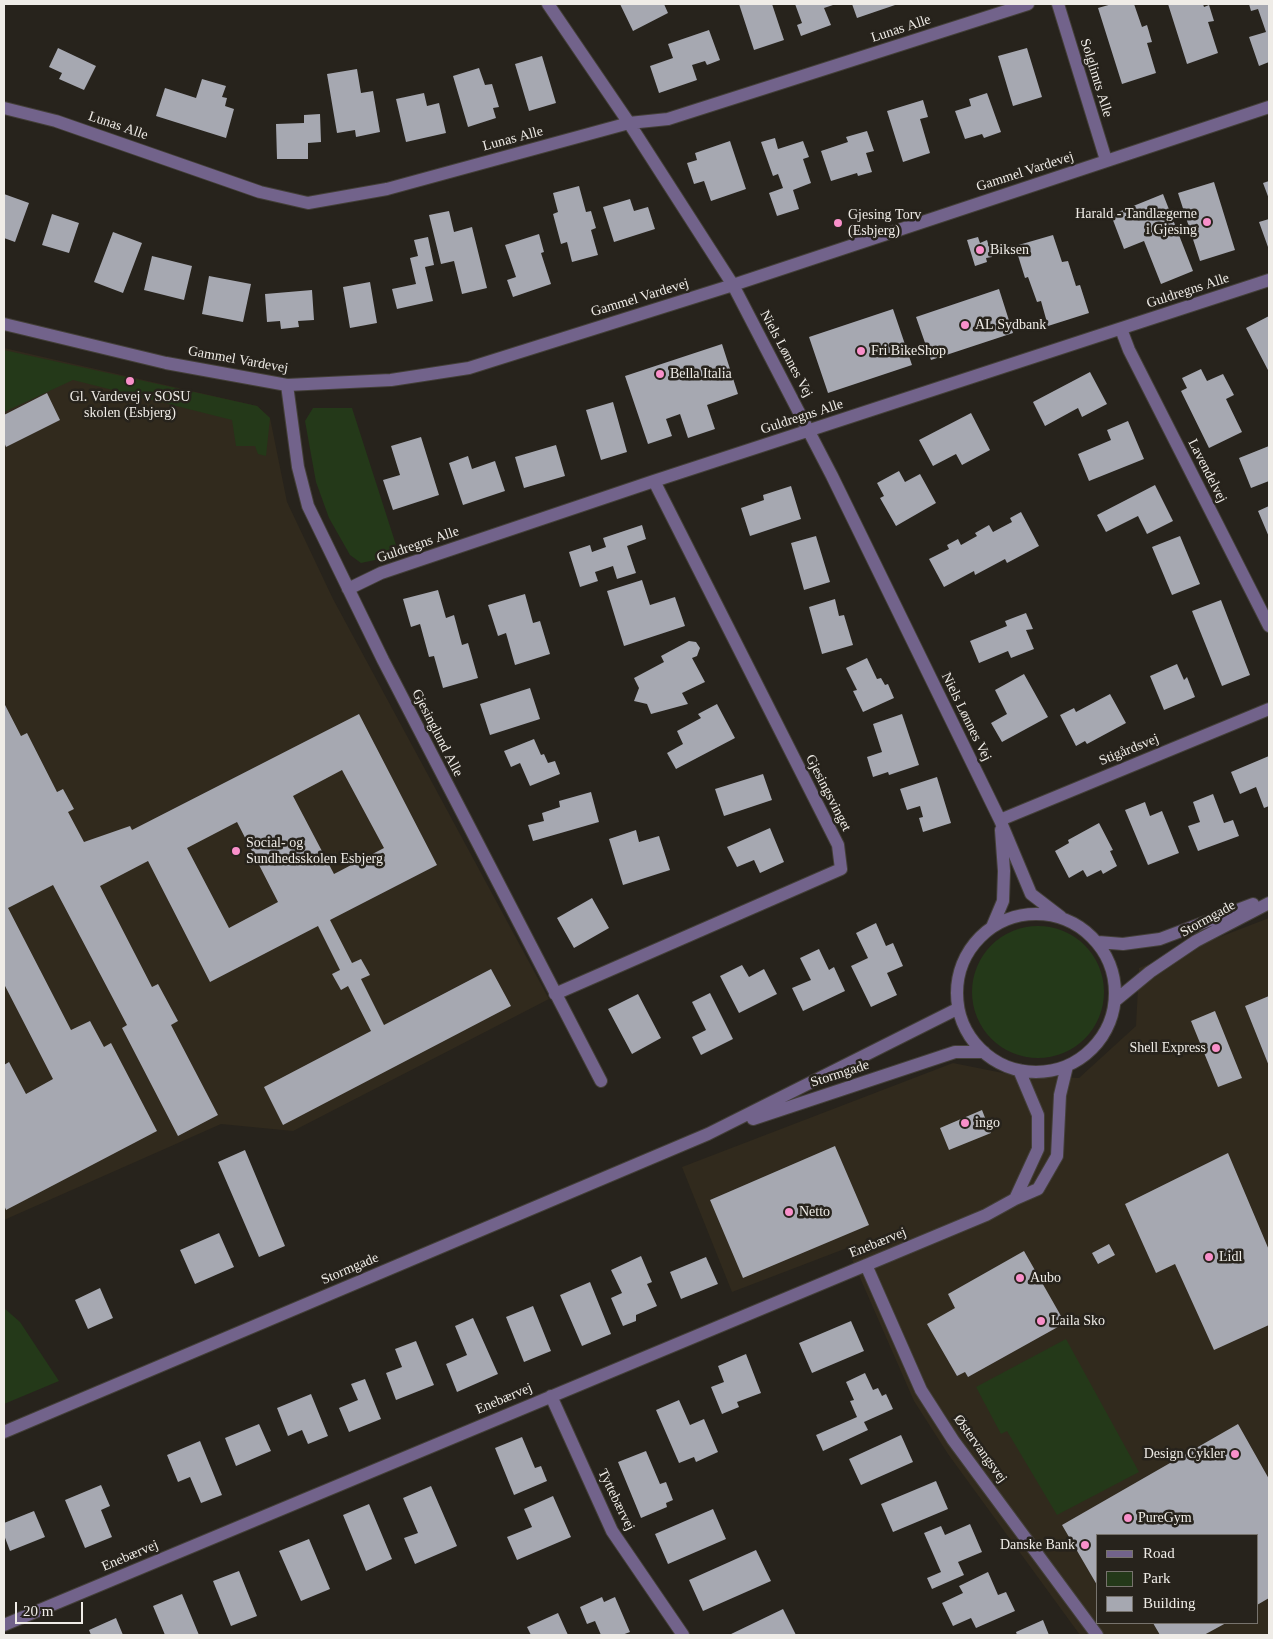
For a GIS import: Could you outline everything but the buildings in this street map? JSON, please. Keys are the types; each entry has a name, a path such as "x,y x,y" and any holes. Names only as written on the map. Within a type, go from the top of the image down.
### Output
{"street":[{"name":"Niels Lønnes Vej","path":"548,4 629,123 733,285 809,430 1000,820 1031,894 1061,917"},
{"name":"Lunas Alle","path":"4,108 56,121 260,192 308,203 387,189 629,123 668,119 1028,4"},
{"name":"Solglimts Alle","path":"1058,4 1106,160"},
{"name":"Gammel Vardevej","path":"4,324 166,363 287,384 391,380 469,368 733,285 1269,107"},
{"name":"Guldregns Alle","path":"348,589 381,573 654,481 1269,280"},
{"name":"Lavendelvej","path":"1121,329 1128,350 1269,626"},
{"name":"Gjesinglund Alle","path":"287,384 298,467 308,506 383,660 601,1080"},
{"name":"Gjesingsvinget","path":"555,994 841,870 838,845 654,481"},
{"name":"Stigårdsvej","path":"1000,820 1269,708"},
{"name":"Niels Lønnes Vej","path":"992,927 1004,901 1004,870 1000,820"},
{"name":"Stormgade","path":"1098,942 1123,944 1160,938 1269,898"},
{"name":"Stormgade","path":"1116,1000 1150,972 1196,941 1269,903"},
{"path":"1037,913 1061,917 1081,927 1098,942 1111,962 1115,980 1116,1000 1112,1019 1102,1039 1086,1055 1066,1066 1044,1072 1019,1070 984,1052 968,1035 957,1009 956,988 961,968 973,945 992,927 1013,917 1037,913"},
{"name":"Stormgade","path":"4,1432 708,1134 957,1009"},
{"name":"Stormgade","path":"708,1134 955,1052 984,1052"},
{"name":"Enebærvej","path":"4,1625 986,1215 1038,1189 1057,1156 1060,1096 1066,1066"},
{"path":"1015,1199 1038,1149 1038,1115 1019,1070"},
{"name":"Østervangsvej","path":"866,1265 921,1390 929,1403 953,1440 1097,1635"},
{"name":"Tyttebærvej","path":"551,1396 612,1531 682,1635"}],"shaded area":[{"name":"Social- og Sundhedsskolen Esbjerg","path":"4,348 257,406 270,418 287,502 333,599 549,999 293,1131 221,1124 4,1220"},
{"path":"1269,918 1269,1635 1080,1635 948,1454 914,1401 847,1248 732,1292 682,1167 953,1063 1013,1075 1079,1078 1136,1026 1139,968"}],"green space":[{"path":"4,350 257,406 270,418 266,456 258,454 255,446 236,446 232,420 73,380 4,412"},
{"path":"313,408 352,408 396,545 394,556 361,563 350,555 329,518 316,482 305,421"},
{"path":"1038,926 1063,931 1084,946 1099,967 1104,992 1099,1017 1084,1038 1063,1053 1038,1058 1013,1053 992,1038 977,1017 972,992 977,967 992,946 1013,931"},
{"path":"4,1308 20,1322 59,1381 4,1404"},
{"path":"1066,1339 1139,1472 1057,1515 1007,1431 1001,1434 976,1387"}],"place":[{"name":"Harald - Tandlægerne i Gjesing","path":"1207,222"},
{"name":"Gjesing Torv (Esbjerg)","path":"838,223"},
{"name":"Biksen","path":"980,250"},
{"name":"AL Sydbank","path":"965,325"},
{"name":"Fri BikeShop","path":"861,351"},
{"name":"Bella Italia","path":"660,374"},
{"name":"Gl. Vardevej v SOSU skolen (Esbjerg)","path":"130,381"},
{"name":"Social- og Sundhedsskolen Esbjerg","path":"236,851"},
{"name":"Shell Express","path":"1216,1048"},
{"name":"ingo","path":"965,1123"},
{"name":"Netto","path":"789,1212"},
{"name":"Lidl","path":"1209,1257"},
{"name":"Aubo","path":"1020,1278"},
{"name":"Laila Sko","path":"1041,1321"},
{"name":"Design Cykler","path":"1235,1454"},
{"name":"PureGym","path":"1128,1518"},
{"name":"Danske Bank","path":"1085,1545"}]}
